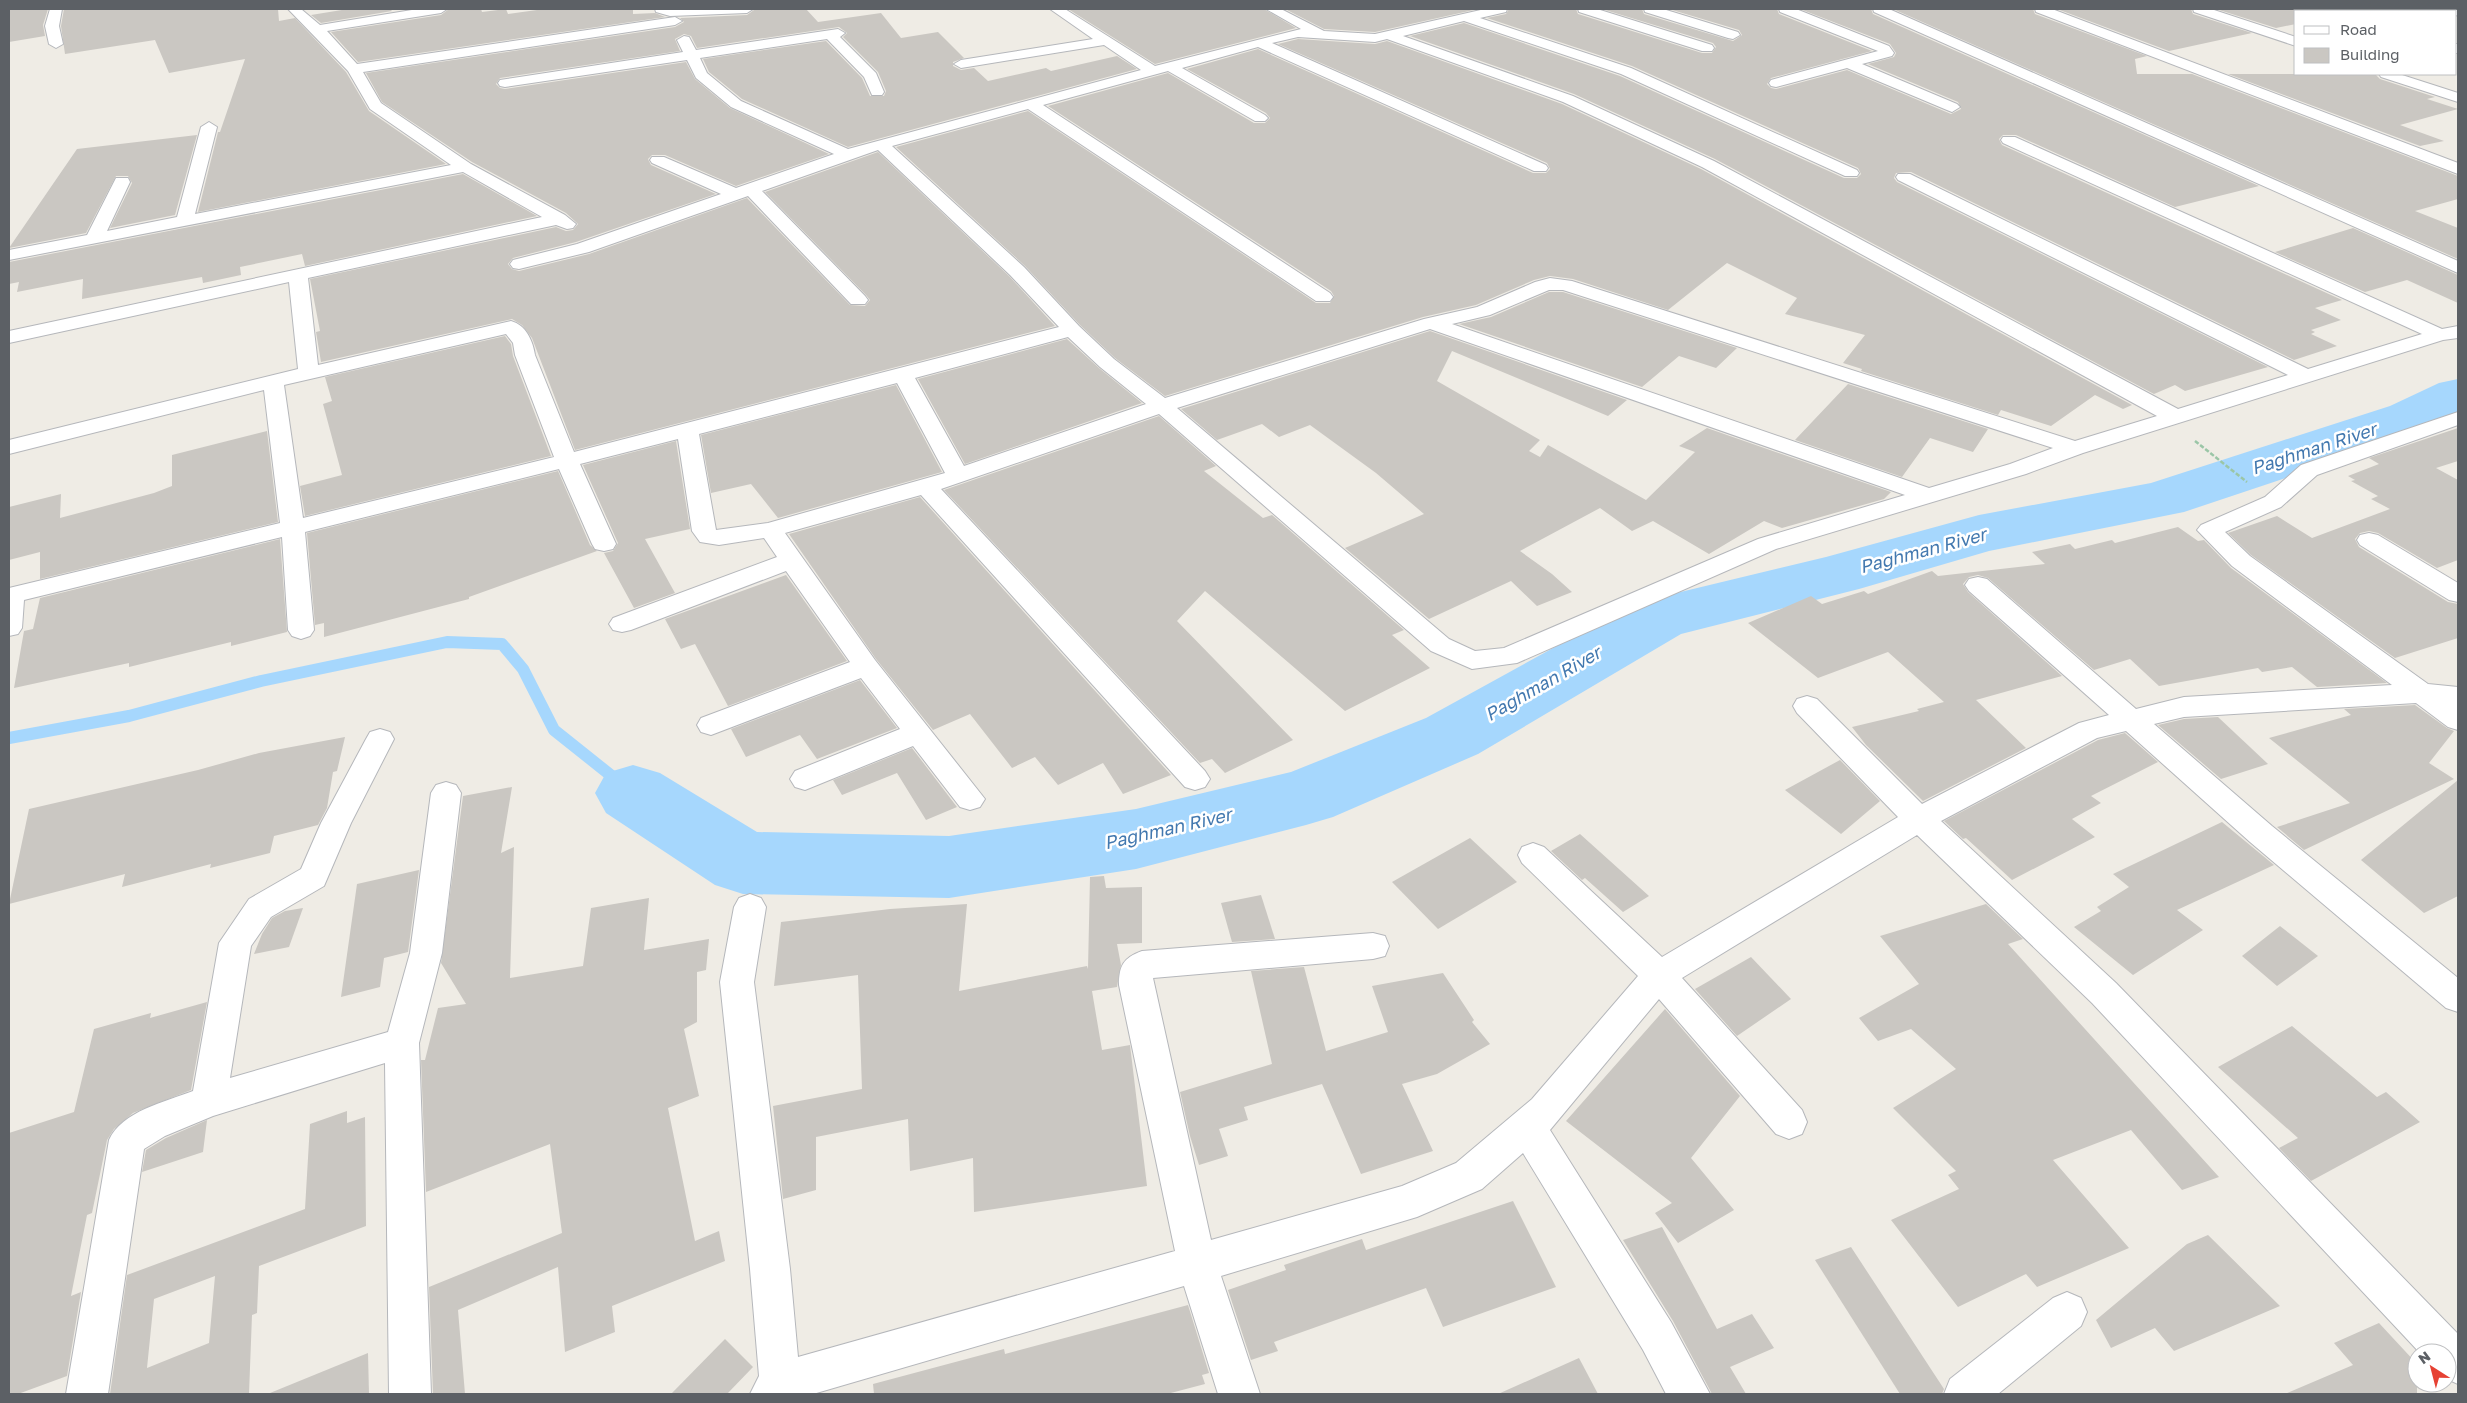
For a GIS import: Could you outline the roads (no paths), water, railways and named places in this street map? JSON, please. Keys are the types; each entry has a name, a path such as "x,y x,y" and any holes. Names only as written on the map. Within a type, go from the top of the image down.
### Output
{"street":[{"path":"56,9 52,26 56,44"},
{"path":"294,9 317,29 354,69 375,106 465,166 598,242"},
{"path":"317,29 441,9"},
{"path":"354,69 669,14 747,9"},
{"path":"1056,9 1152,71"},
{"path":"1272,9 1324,35"},
{"path":"519,264 598,242 881,144 1169,66 1298,33 1375,38 1501,9"},
{"path":"1584,9 1707,48"},
{"path":"1650,9 1733,35"},
{"path":"1776,83 1850,64 1887,52 1884,48 1785,9"},
{"path":"1879,9 2458,268"},
{"path":"2041,9 2458,169"},
{"path":"2199,9 2294,41"},
{"path":"669,14 701,75 736,104 848,155"},
{"path":"1420,16 1436,24"},
{"path":"1464,17 1626,71 1851,173"},
{"path":"505,83 834,34 871,76 877,92"},
{"path":"1388,35 1568,99 1708,164 2176,416"},
{"path":"961,64 1106,41"},
{"path":"1260,43 1540,168"},
{"path":"1850,64 1952,107"},
{"path":"1169,66 1260,118"},
{"path":"2389,75 2458,98"},
{"path":"1031,104 1323,297"},
{"path":"184,222 209,127"},
{"path":"2009,140 2449,333"},
{"path":"881,144 1017,271 1072,330 1107,363 1162,406 1440,645 1472,660 1508,657 1767,544 2018,469 2075,448 2176,416 2449,333"},
{"path":"658,160 743,192 858,300"},
{"path":"9,255 465,166"},
{"path":"1904,177 2304,376"},
{"path":"94,239 122,182"},
{"path":"9,337 559,219"},
{"path":"298,275 310,373"},
{"path":"688,430 704,532 709,538 719,538 770,530 926,487 1162,406 1431,324 1483,311 1550,284 1565,285 2075,448"},
{"path":"1431,324 1926,495"},
{"path":"9,447 310,373 511,327 522,342 525,355 567,460 604,544"},
{"path":"9,628 11,596 904,376 1072,330"},
{"path":"904,376 957,475"},
{"path":"273,383 293,528 301,630"},
{"path":"2458,418 2309,470 2273,502 2208,530 2241,561 2458,720"},
{"path":"926,487 1195,779"},
{"path":"770,530 866,666 970,799"},
{"path":"2369,540 2458,594"},
{"path":"622,624 791,560"},
{"path":"1978,585 2261,834 2458,998"},
{"path":"710,724 866,666"},
{"path":"750,907 737,982 770,1269 778,1391 1197,1264 1404,1204 1469,1176 1545,1111 1659,975 1919,819 2090,730 2184,707 2423,693 2458,696"},
{"path":"1807,706 1919,819 2104,993 2458,1363"},
{"path":"805,779 918,733"},
{"path":"209,1102 235,943 260,908 313,877 336,823 380,739"},
{"path":"410,1394 402,1043 426,953 446,794"},
{"path":"1533,855 1659,975 1789,1122"},
{"path":"1239,1394 1197,1264 1136,985 1136,972 1142,965 1373,946"},
{"path":"87,1394 127,1140 152,1124 209,1102 402,1043"},
{"path":"1528,1126 1657,1336 1689,1394"},
{"path":"1965,1394 2067,1312"}],"waterway":[{"name":"Paghman River","path":"633,793 743,863 949,867 1136,839 1306,797 1452,736 1659,618 1836,575 1979,534 2163,499 2410,418 2458,395"},
{"path":"9,738 129,716 261,681 447,642 502,644 523,669 554,730 633,793"}]}
